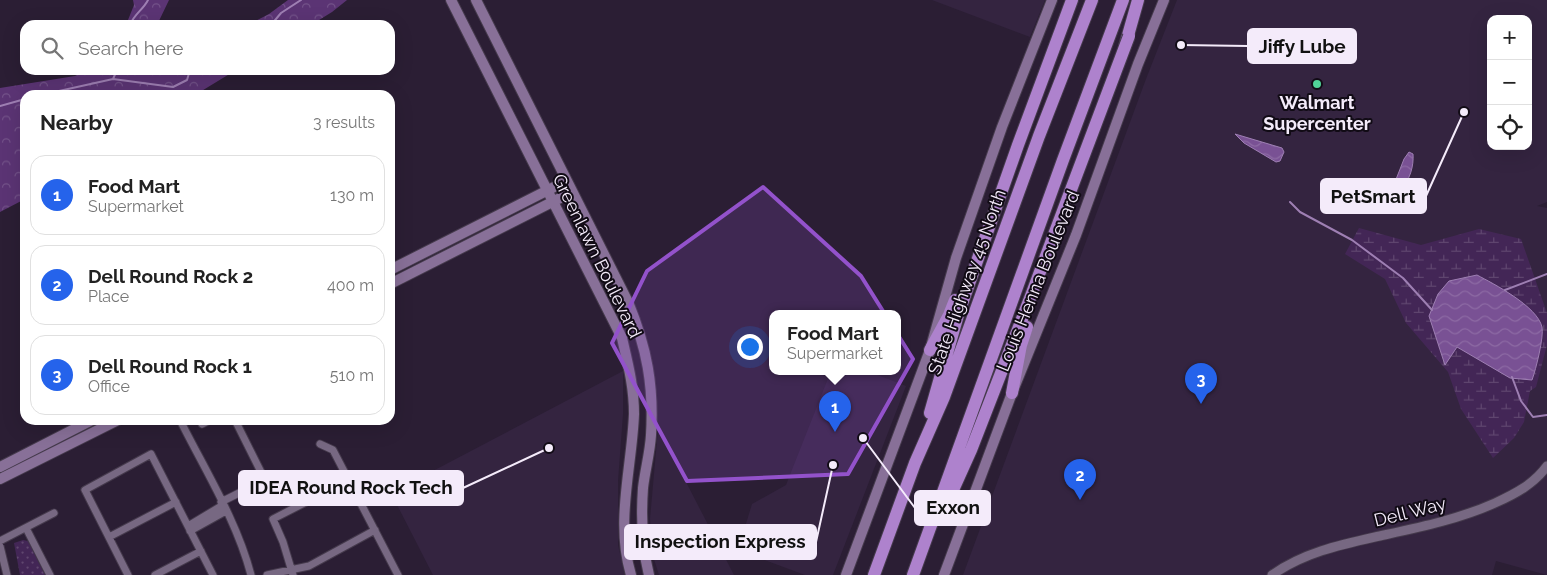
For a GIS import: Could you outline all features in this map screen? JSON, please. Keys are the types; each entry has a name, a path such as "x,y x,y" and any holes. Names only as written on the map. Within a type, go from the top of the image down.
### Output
{"highway":[{"path":"930,350 949,315 1008,165 1041,74 1072,0"},
{"path":"915,463 958,315 1072,0"},
{"name":"State Highway 45 North","path":"874,575 915,463 944,397 1092,0"},
{"path":"913,575 1122,0"},
{"path":"1012,393 1021,345 1063,222 1112,99 1138,0"},
{"path":"921,552 956,483 1029,301 1082,157 1144,0"}],"main road":[{"name":"Greenlawn Boulevard","path":"451,0 622,338 633,384 634,415 624,510 631,575"},
{"name":"Greenlawn Boulevard","path":"476,0 628,302 640,330 645,348 652,395 651,437 643,488 642,528 649,575"},
{"path":"846,575 930,350 956,258 1002,127 1052,0"},
{"name":"Louis Henna Boulevard","path":"944,575 1012,393 1076,235 1138,64 1164,0"},
{"path":"395,267 566,181"},
{"path":"395,281 572,192"},
{"path":"0,466 82,425"},
{"path":"0,479 108,425"},
{"path":"629,462 647,462"}],"street":[{"path":"182,425 246,554 251,575"},
{"path":"189,528 258,484 261,478 261,472 238,425"},
{"path":"320,444 333,450 398,575"},
{"path":"128,575 85,490 151,454 213,575"},
{"name":"Dell Way","path":"1272,575 1293,563 1330,548 1438,523 1482,509 1530,484 1547,466"},
{"path":"292,572 283,542 273,519 349,480"},
{"path":"109,538 176,502"},
{"path":"0,541 54,514"},
{"path":"26,528 50,575"},
{"path":"267,575 292,572 309,566 375,530"},
{"path":"0,546 7,575"},
{"path":"155,575 201,551"}],"highlighted area":[{"path":"763,187 861,276 913,359 848,474 687,481 612,343 647,271"}],"shaded area":[{"path":"932,0 1045,0 1030,37"},
{"path":"1177,0 1547,0 1547,202 1537,206 1547,208 1547,575 1496,561 1492,575 963,575"},
{"path":"623,371 623,414 618,481 618,545 625,575 433,575 391,493"},
{"path":"829,375 877,375 906,386 833,575 805,575 738,550 752,504 786,485"},
{"path":"658,429 734,575 659,575 653,556 650,519"}],"green space":[{"path":"133,0 169,0 159,20 128,20 134,5"},
{"path":"288,0 347,0 319,20 258,20"},
{"path":"228,75 203,90 20,90 20,202 0,212 0,88 75,76"},
{"path":"1359,228 1421,245 1479,229 1521,239 1547,313 1547,345 1536,387 1530,391 1524,422 1514,438 1493,458 1461,409 1448,372 1406,323 1385,279 1345,254"},
{"path":"23,540 28,541 45,575 20,575 14,543"}],"water":[{"path":"1235,134 1282,148 1284,152 1280,161 1276,162 1244,143"},
{"path":"1409,152 1413,154 1412,168 1409,178 1400,188 1395,185 1395,182 1404,159"},
{"path":"1477,275 1514,296 1532,311 1538,319 1542,327 1542,338 1532,380 1510,378 1457,347 1445,365 1429,316 1438,294 1449,281"}],"waterway":[{"path":"133,20 148,0"},
{"path":"275,20 281,13 301,0"},
{"path":"113,79 115,75"},
{"path":"64,90 113,79 173,87 187,80 188,75"},
{"path":"0,106 20,100"},
{"path":"1290,202 1300,212 1352,240 1403,278 1432,310"},
{"path":"1505,290 1547,274"},
{"path":"1512,377 1521,401 1533,417 1547,415"}],"place":[{"name":"Jiffy Lube","path":"1181,45"},
{"name":"Walmart Supercenter","path":"1317,84"},
{"name":"PetSmart","path":"1464,112"},
{"name":"Dell Round Rock 1","path":"1201,404"},
{"name":"Food Mart","path":"835,432"},
{"name":"Exxon","path":"863,438"},
{"name":"IDEA Round Rock Tech","path":"549,448"},
{"name":"Inspection Express","path":"833,465"},
{"name":"Dell Round Rock 2","path":"1080,500"}]}
